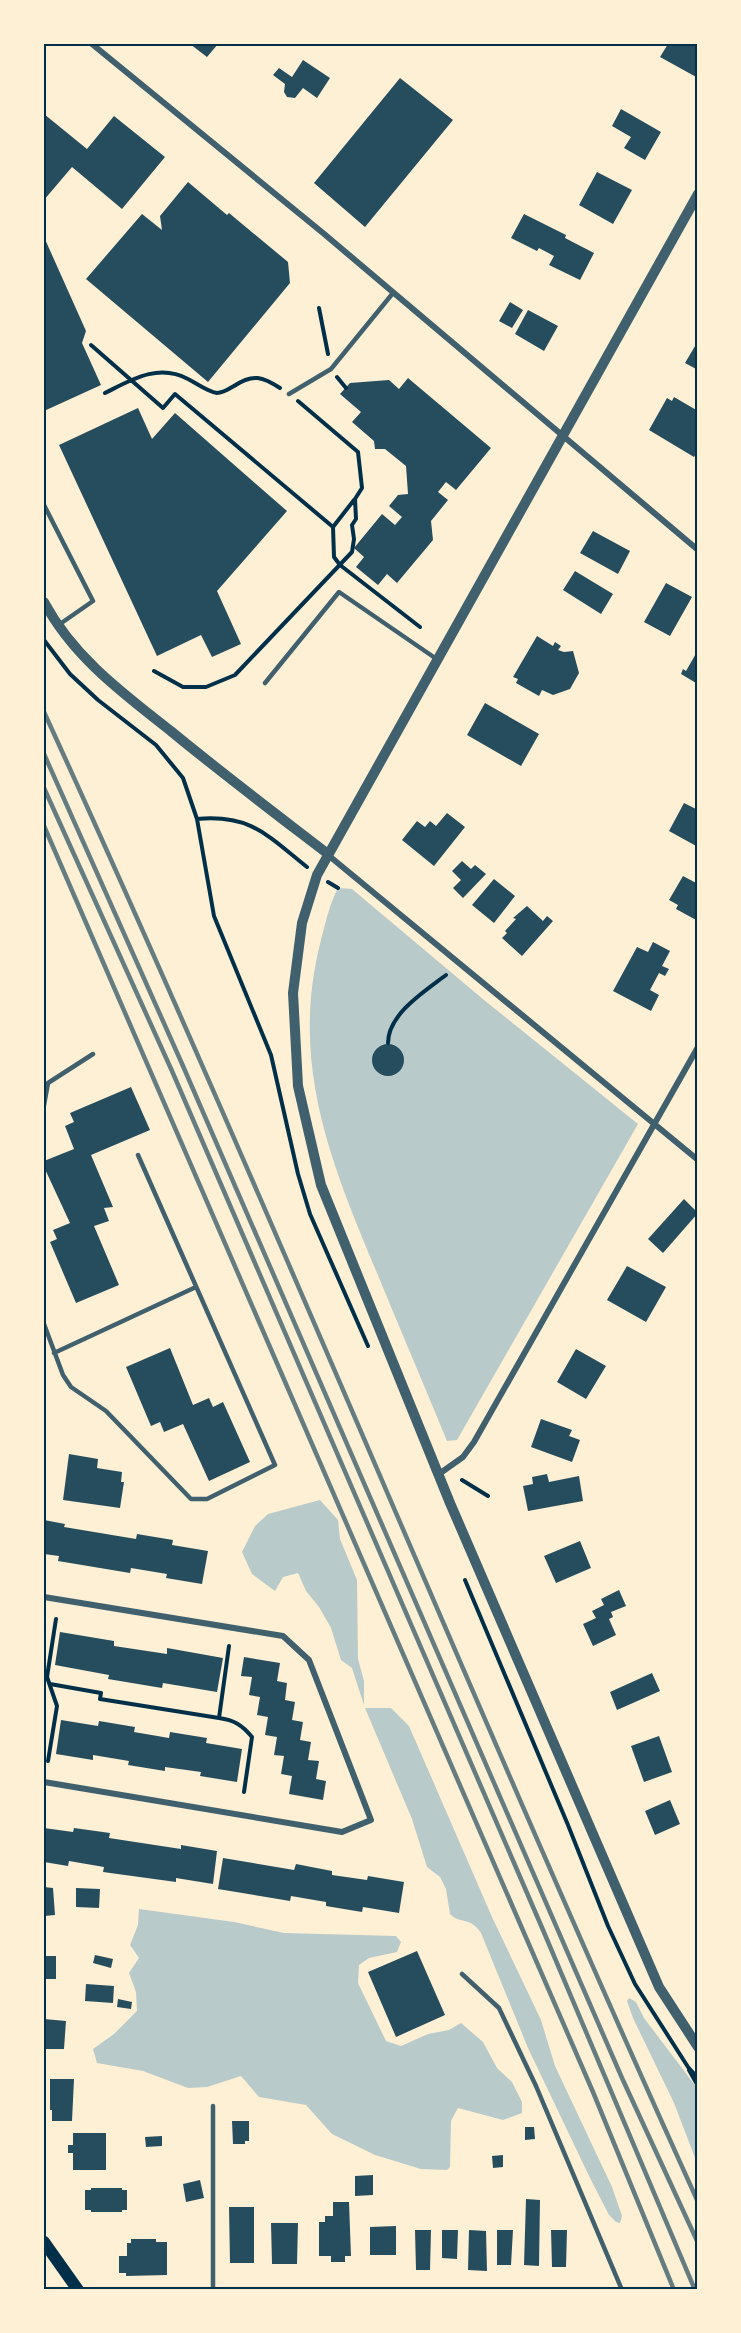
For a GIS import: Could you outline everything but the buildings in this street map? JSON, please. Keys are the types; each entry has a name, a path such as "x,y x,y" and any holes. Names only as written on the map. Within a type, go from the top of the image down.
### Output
{"main road":[{"path":"44,2242 78,2289"}],"street":[{"path":"92,44 698,550"},
{"path":"698,194 317,875 302,923 293,993 298,1086 321,1185 439,1474 659,1987 698,2047"},
{"path":"44,602 64,636 104,678 226,777 328,854 698,1160"},
{"path":"439,1474 463,1456 474,1442 698,1047"},
{"path":"44,1597 283,1636 309,1660 371,1820 342,1832 44,1782"}],"lane":[{"path":"289,394 331,369 393,293"},
{"path":"44,505 93,601 57,625"},
{"path":"265,683 339,592 438,660"},
{"path":"44,1104 48,1083 93,1054"},
{"path":"44,1324 63,1376 71,1387 106,1411 191,1498 207,1498 275,1466 138,1155"},
{"path":"54,1353 196,1287"},
{"path":"462,1974 499,2008 536,2086 622,2289"},
{"path":"213,2106 213,2289"}],"path":[{"path":"319,308 331,369"},
{"path":"91,345 163,408 175,394 333,527"},
{"path":"105,393 148,373 160,372 182,375 218,393 243,379 263,377 289,394 358,453 362,488 333,527 334,557 340,565 420,627"},
{"path":"154,671 183,687 206,687 234,675 352,552 354,538 352,525 356,519 355,500"},
{"path":"196,819 224,819 257,827 317,875 338,888"},
{"path":"388,1043 391,1027 409,1005 446,975"},
{"path":"462,1480 488,1496"},
{"path":"48,1761 57,1706 47,1677 56,1619"},
{"path":"219,1718 229,1647"},
{"path":"50,1684 101,1693 100,1699 230,1720 243,1726 252,1737 244,1792"},
{"path":"698,2078 688,2067 698,2086"}],"shaded area":[{"path":"338,888 352,889 484,1000 638,1124 457,1440 447,1441 344,1192 320,1113 313,1072 310,1031 312,988 320,944"},
{"path":"320,1500 338,1520 340,1539 357,1580 358,1659 364,1681 364,1705 352,1668 341,1660 331,1628 319,1607 306,1591 298,1573 283,1577 275,1591 252,1574 242,1552 255,1526 268,1514"},
{"path":"365,1708 391,1708 409,1726 492,1917 541,2020 555,2066 612,2187 622,2216 620,2223 609,2215 590,2178 528,2048 481,1933 473,1924 450,1914 446,1889 440,1877 427,1867 412,1819"},
{"path":"139,1909 234,1922 284,1933 396,1936 401,1942 397,1952 369,1958 359,1965 358,1983 386,2041 401,2046 428,2034 449,2030 461,2023 483,2042 497,2068 512,2082 522,2102 522,2113 503,2120 458,2108 451,2121 450,2167 447,2170 421,2169 375,2155 332,2134 306,2105 259,2097 241,2076 207,2087 188,2088 143,2071 97,2063 93,2049 114,2034 137,2011 136,1992 129,1973 139,1958 130,1945 138,1925"},
{"path":"629,1998 636,2002 644,2018 697,2088 697,2163 674,2103 633,2018 627,2001"}],"railway":[{"path":"44,712 210,1083 533,1830 698,2202"},
{"path":"44,754 183,1066 622,2078 698,2243"},
{"path":"44,788 172,1071 543,1930 695,2290"},
{"path":"44,826 593,2092 674,2290"}]}
